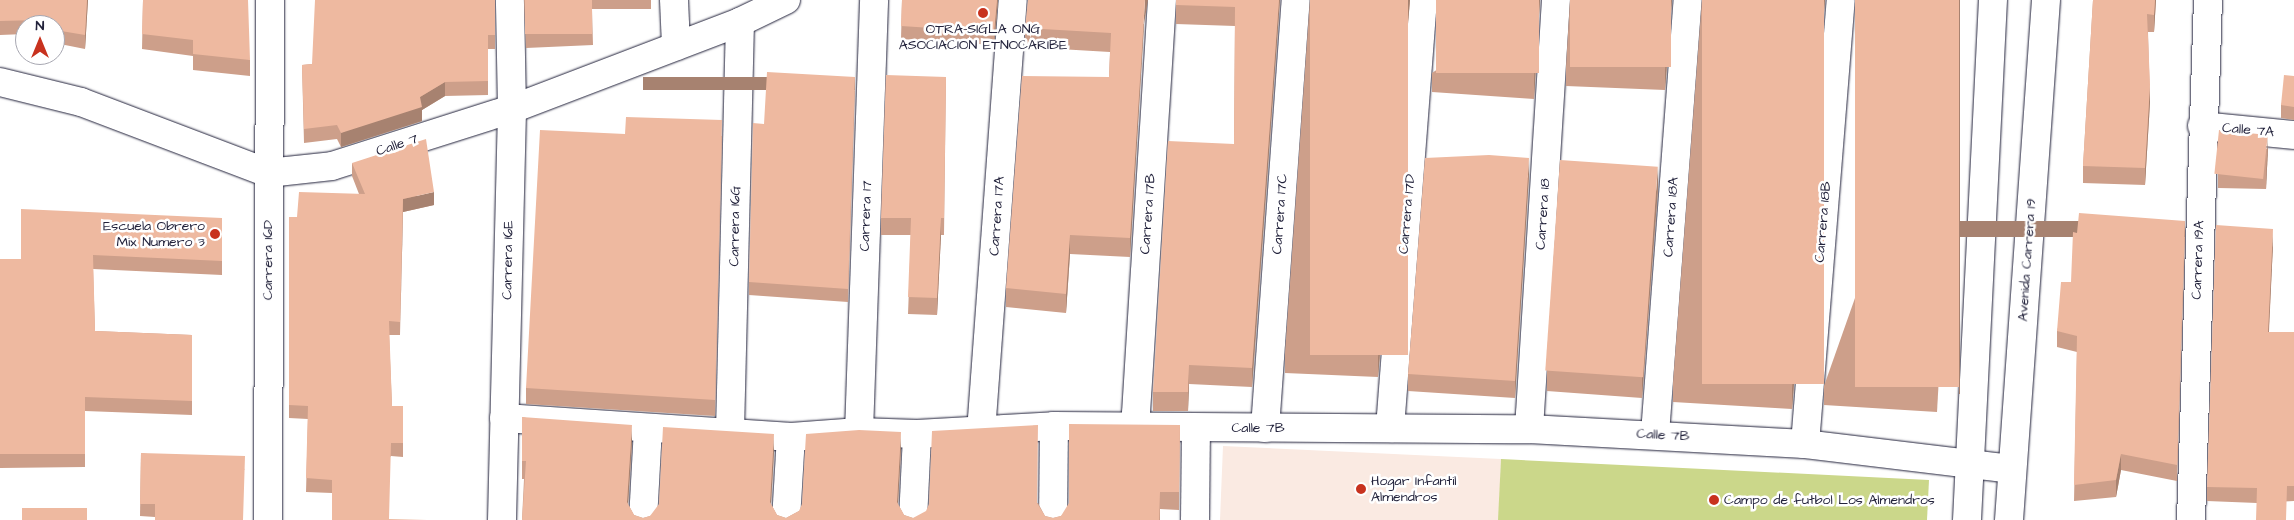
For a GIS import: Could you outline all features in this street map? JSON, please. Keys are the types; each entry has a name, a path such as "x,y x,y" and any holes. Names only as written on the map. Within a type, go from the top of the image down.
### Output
{"street":[{"name":"Carrera 16D","path":"268,520 270,0"},
{"name":"Carrera 16E","path":"502,520 512,109 510,0"},
{"path":"674,0 676,46"},
{"name":"Calle 7","path":"0,82 81,102 268,172 332,166 512,109 740,22 786,0"},
{"name":"Carrera 17","path":"859,432 874,0"},
{"name":"Carrera 17A","path":"981,432 1013,0"},
{"name":"Carrera 17B","path":"1135,429 1162,0"},
{"name":"Carrera 17C","path":"1265,428 1296,0"},
{"name":"Carrera 17D","path":"1390,428 1423,0"},
{"name":"Carrera 18","path":"1529,429 1556,0"},
{"name":"Carrera 18A","path":"1654,434 1688,0"},
{"name":"Carrera 18B","path":"1805,444 1841,0"},
{"path":"1967,520 1993,0"},
{"name":"Avenida Carrera 19","path":"2009,520 2011,469 2046,0"},
{"name":"Carrera 19A","path":"2191,520 2202,126 2208,0"},
{"name":"Carrera 16G","path":"730,431 740,22"},
{"name":"Calle 7A","path":"2202,126 2294,135"},
{"name":"Calle 7B","path":"504,418 648,429 730,431 791,437 859,432 917,434 981,432 1054,426 1135,429 1529,429 1654,434 1805,444 1969,462 2011,469"},
{"path":"1053,520 1054,426"},
{"path":"643,520 648,429"},
{"path":"1195,520 1196,429"},
{"path":"913,520 917,434"},
{"path":"786,520 791,437"}],"shaded area":[{"name":"Hogar Infantil Almendros","path":"1223,446 1501,459 1499,520 1220,520"}],"green space":[{"name":"Campo de futbol Los Almendros","path":"1501,459 1929,480 1927,520 1498,520"}],"building":[{"path":"0,0 87,0 85,35 65,32 65,15 15,15 15,21 0,21"},
{"path":"143,0 248,0 250,60 193,54 193,40 142,34"},
{"path":"315,0 495,0 495,35 488,35 488,81 445,82 420,97 422,107 341,133 337,125 304,129 302,65 312,64"},
{"path":"525,0 592,0 592,34 525,34"},
{"path":"902,0 997,0 994,32 901,26"},
{"path":"1028,0 1145,0 1130,238 1070,235 1066,294 1006,288 1022,76 1109,77 1111,33 1025,28"},
{"path":"1176,0 1279,0 1252,368 1189,365 1188,392 1153,392 1168,141 1234,144 1235,7 1176,5"},
{"path":"1310,0 1408,0 1408,355 1310,355"},
{"path":"1436,0 1539,0 1539,73 1436,73"},
{"path":"1570,0 1671,0 1671,67 1570,67"},
{"path":"1702,0 1824,0 1824,384 1702,384"},
{"path":"1855,0 1959,0 1959,387 1855,387"},
{"path":"2093,0 2155,0 2154,15 2147,14 2150,85 2145,168 2083,166"},
{"path":"767,72 855,77 848,289 749,282 753,123 764,124"},
{"path":"886,75 946,77 944,218 941,218 937,298 908,297 911,218 881,218"},
{"path":"2284,75 2294,76 2294,107 2281,105"},
{"path":"626,117 722,120 715,400 526,388 540,130 625,134"},
{"path":"2219,130 2268,135 2263,179 2214,174"},
{"path":"426,139 434,192 403,199 400,322 389,321 392,406 403,406 403,443 391,443 389,519 427,520 332,520 332,480 306,478 308,406 289,405 289,217 297,217 299,192 365,194 352,163"},
{"path":"1489,155 1529,158 1515,381 1408,374 1425,158"},
{"path":"1560,160 1658,167 1643,377 1545,370"},
{"path":"21,209 222,218 222,261 93,255 95,331 192,335 192,401 85,397 85,454 0,454 0,259 21,259"},
{"path":"2079,213 2185,221 2177,465 2121,454 2116,480 2074,485 2077,336 2057,331 2061,282 2071,282 2073,232 2077,233"},
{"path":"2216,225 2273,229 2268,332 2294,332 2294,486 2287,486 2286,520 2256,520 2257,488 2207,487"},
{"path":"522,417 632,425 627,502 634,515 643,518 650,516 659,504 663,427 774,434 770,502 777,515 786,518 799,511 802,504 806,434 859,430 901,432 897,502 904,515 913,518 926,511 929,504 932,431 1038,425 1037,503 1045,516 1053,518 1061,516 1069,503 1069,424 1180,425 1179,492 1160,492 1159,520 522,520 526,461 522,461"},
{"path":"141,453 245,456 243,520 155,520 155,504 140,504"},
{"path":"22,508 87,508 87,520 22,520"}],"place":[{"name":"OTRA-SIGLA ONG ASOCIACION ETNOCARIBE","path":"983,13"},
{"name":"Escuela Obrero Mix Numero 3","path":"215,234"},
{"name":"Hogar Infantil Almendros","path":"1361,489"},
{"name":"Campo de futbol Los Almendros","path":"1714,500"}]}
